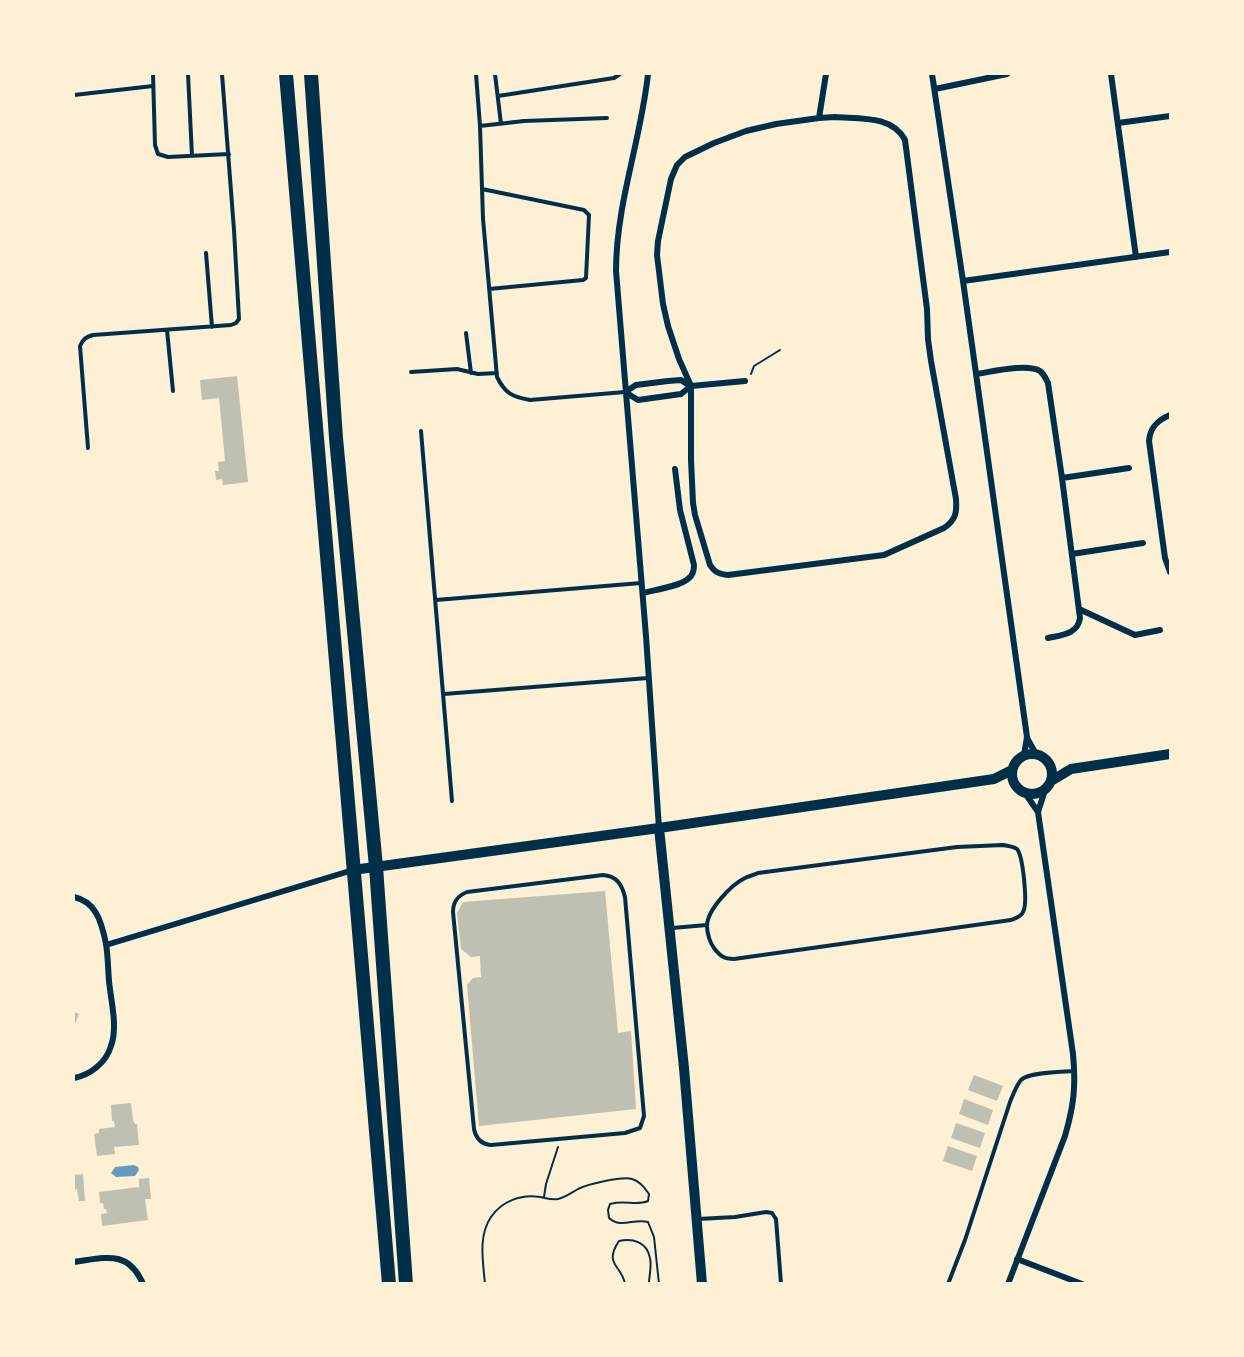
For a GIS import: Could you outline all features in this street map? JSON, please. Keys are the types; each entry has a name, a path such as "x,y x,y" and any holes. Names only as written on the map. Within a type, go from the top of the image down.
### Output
{"main road":[{"path":"286,74 389,1284"},
{"path":"311,74 336,438 376,867 406,1284"}],"street":[{"path":"648,74 620,223 616,249 616,271 643,592 659,828 684,1068 702,1284"},
{"path":"819,118 826,74"},
{"path":"932,74 1027,737 1024,755"},
{"path":"934,88 1007,74"},
{"path":"1111,74 1136,257"},
{"path":"1118,123 1170,116"},
{"path":"819,118 853,118 885,122 894,126 905,140 927,309 931,361 957,509 951,524 884,555 728,575 713,570 707,558 695,515 691,460 691,386 668,326 657,255 671,179 677,165 685,157 714,143 746,130 776,124 819,118"},
{"path":"963,280 1170,252"},
{"path":"976,374 1026,368 1036,369 1044,376 1051,392 1080,618 1077,628 1073,631 1048,638"},
{"path":"626,392 636,385 668,381 681,380 691,386"},
{"path":"626,392 638,400 681,394 691,386 745,381"},
{"path":"1170,415 1156,423 1149,441 1165,558 1170,572"},
{"path":"1062,478 1129,468"},
{"path":"643,592 687,580 694,571 680,510 675,469"},
{"path":"1072,554 1143,543"},
{"path":"1079,609 1135,635 1161,630"},
{"path":"1027,737 1036,754"},
{"path":"1071,769 1030,753 1018,758 1011,777 1020,791 1035,794 1071,769 1170,754"},
{"path":"1038,812 1052,771 1049,762"},
{"path":"106,945 353,870 994,779 1012,770"},
{"path":"994,779 1013,783"},
{"path":"1008,1284 1067,1127 1075,1089 1038,812 1025,793"},
{"path":"74,897 90,905 96,912 106,945 114,1025 111,1047 102,1062 95,1069 74,1078"},
{"path":"74,1262 115,1257 133,1266 143,1284"},
{"path":"1017,1259 1082,1284"}],"lane":[{"path":"153,74 154,145 158,154 162,156 229,154"},
{"path":"188,74 192,156"},
{"path":"88,448 80,346 86,337 212,327 236,323 239,317 222,74"},
{"path":"476,74 483,219 496,373 502,386 509,394 530,400 626,392"},
{"path":"495,74 501,124"},
{"path":"498,96 614,78 620,74"},
{"path":"74,95 153,86"},
{"path":"480,126 607,118"},
{"path":"482,189 584,210 590,215 586,278 489,289"},
{"path":"206,253 212,327"},
{"path":"167,330 173,391"},
{"path":"466,333 471,373"},
{"path":"411,372 457,369 478,375 496,373"},
{"path":"421,431 452,801"},
{"path":"436,600 642,583"},
{"path":"443,694 649,678"},
{"path":"972,846 1011,846 1018,851 1021,859 1025,909 1018,917 1005,922 734,959 720,956 716,952 711,943 707,925 719,901 728,891 746,877 758,873 972,846"},
{"path":"610,876 620,883 625,897 641,1071 643,1120 640,1128 631,1132 560,1139 491,1145 481,1142 475,1134 453,907 457,898 467,892 610,876"},
{"path":"670,928 707,925"},
{"path":"948,1284 1010,1102 1019,1083 1024,1077 1032,1075 1074,1071"},
{"path":"696,1220 766,1212 772,1214 776,1219 781,1284"}],"path":[{"path":"745,381 751,376 754,366 780,350"},
{"path":"544,1198 560,1139"},
{"path":"485,1284 482,1241 485,1228 492,1215 505,1203 523,1197 554,1200 565,1197 580,1188 617,1179 632,1179 642,1184 649,1194 648,1201 641,1205 619,1202 610,1204 608,1210 609,1218 614,1223 642,1220 648,1222 654,1237 659,1284"},
{"path":"625,1284 624,1276 616,1268 613,1257 614,1248 619,1240 628,1239 647,1248 651,1260 650,1284"}],"water":[{"path":"134,1165 139,1170 135,1176 116,1177 111,1173 115,1167"}],"building":[{"path":"237,376 248,482 223,485 222,479 216,480 215,471 219,471 218,462 225,461 219,398 202,400 200,380"},
{"path":"605,891 618,1033 631,1031 636,1109 479,1126 467,985 473,978 481,977 480,956 471,957 461,949 457,913 463,902"},
{"path":"74,1012 79,1014 74,1026"},
{"path":"974,1075 1003,1086 997,1101 968,1090"},
{"path":"964,1099 993,1110 988,1125 959,1114"},
{"path":"131,1103 133,1120 137,1124 139,1145 114,1147 115,1154 97,1156 94,1134 99,1133 99,1129 115,1127 112,1121 111,1105"},
{"path":"956,1123 985,1133 980,1148 951,1138"},
{"path":"948,1146 977,1156 972,1171 943,1161"},
{"path":"83,1174 85,1201 79,1201 77,1189 74,1190 74,1175"},
{"path":"149,1178 151,1199 145,1199 148,1220 102,1226 101,1214 107,1213 103,1203 100,1203 99,1192 139,1187 139,1179"}]}
